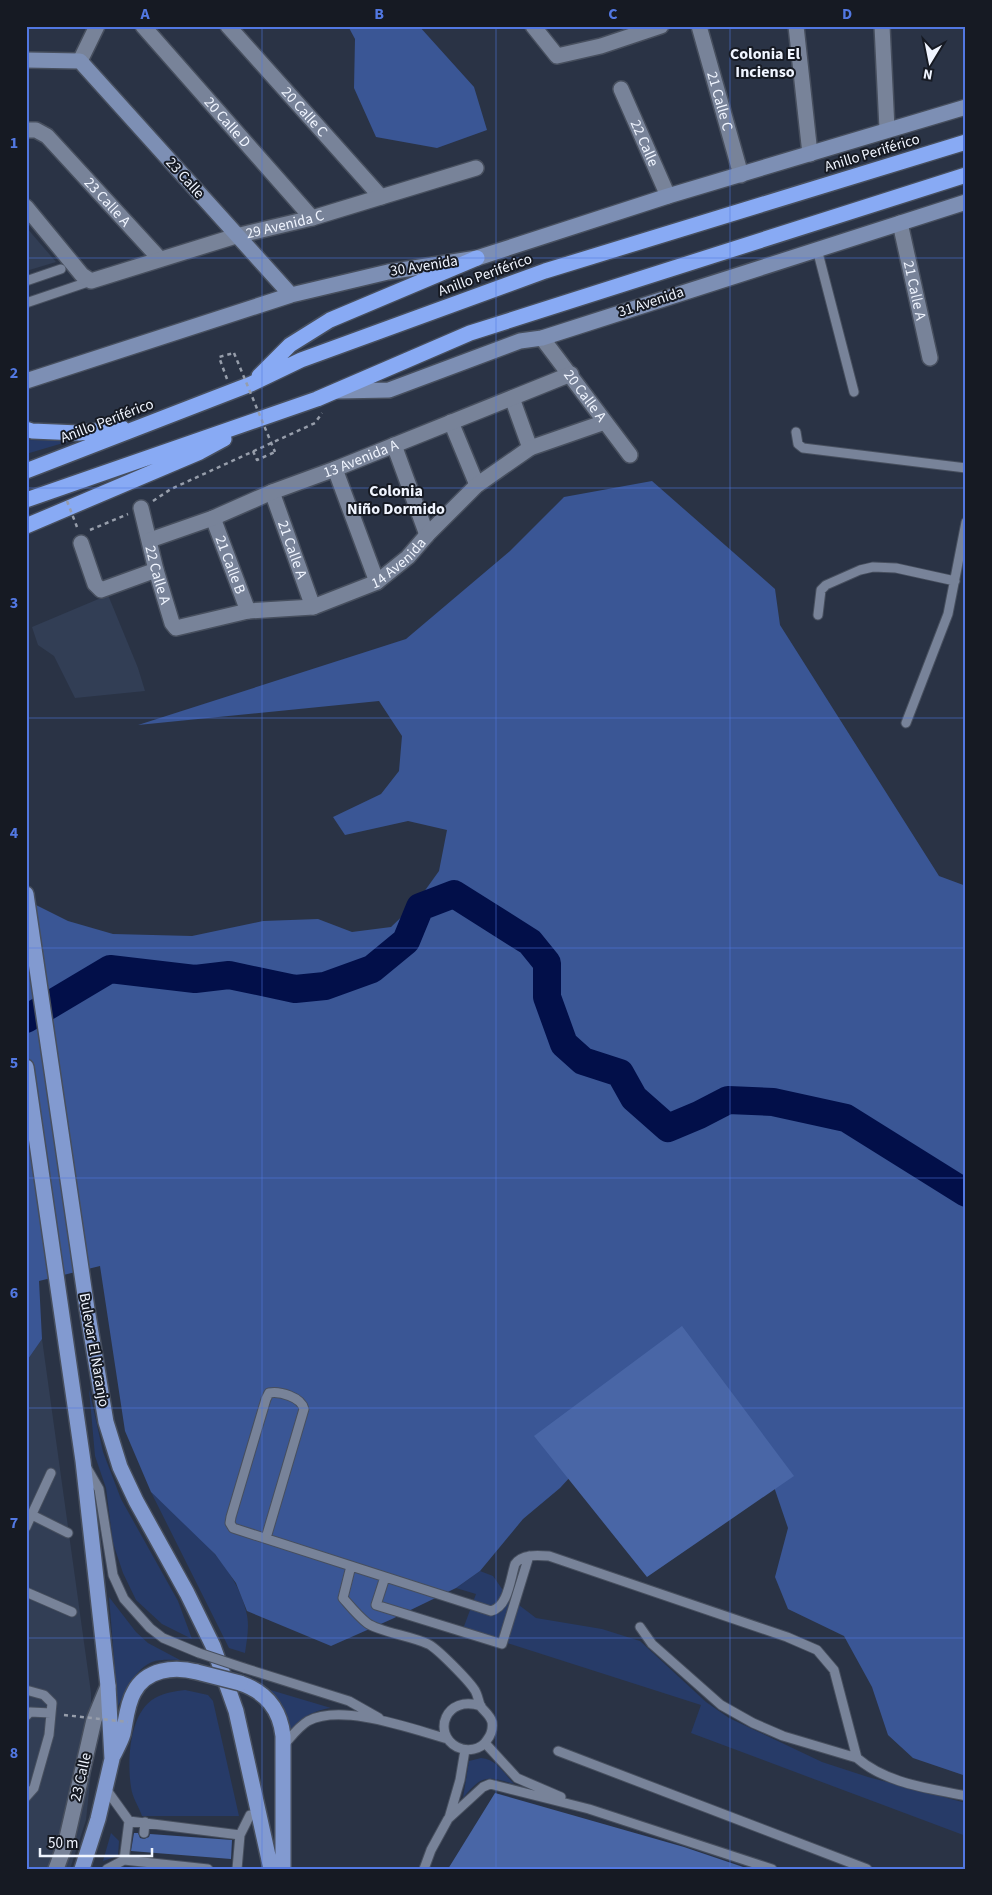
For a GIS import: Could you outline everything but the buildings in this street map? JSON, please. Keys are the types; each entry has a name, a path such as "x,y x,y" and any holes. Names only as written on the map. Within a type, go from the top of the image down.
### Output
{"highway":[{"name":"Anillo Periférico","path":"27,471 233,392 301,360 545,271 966,142"},
{"path":"32,498 336,391 470,333 966,175"},
{"path":"251,384 290,345 330,320 477,258"},
{"path":"26,526 200,452 258,419"},
{"path":"26,429 79,433 143,426"}],"main road":[{"name":"Bulevar El Naranjo","path":"26,894 87,1308 106,1422 118,1461 136,1501 187,1593 213,1646 236,1711 271,1869"},
{"name":"Bulevar El Naranjo","path":"26,1067 83,1461 108,1686 112,1759 98,1819 82,1869"},
{"path":"112,1759 122,1737 133,1692 142,1682 162,1670 182,1669 240,1683 257,1690 272,1703 280,1720 283,1746 283,1869"},
{"name":"Bulevar El Naranjo","path":"250,1780 250,1815 261,1869"}],"street":[{"path":"26,60 80,61 97,26"},
{"name":"20 Calle D","path":"143,26 312,218"},
{"name":"20 Calle C","path":"228,26 381,197"},
{"path":"533,26 557,56 601,46 661,26"},
{"name":"21 Calle C","path":"700,26 741,175"},
{"path":"796,26 810,154"},
{"path":"882,26 888,129"},
{"name":"23 Calle","path":"80,61 291,295"},
{"name":"22 Calle","path":"621,89 668,196"},
{"name":"30 Avenida","path":"26,381 291,295 388,272 477,258 668,196 966,107"},
{"name":"23 Calle A","path":"26,130 36,130 46,136 160,259"},
{"name":"29 Avenida C","path":"93,281 236,236 312,218 476,168"},
{"name":"31 Avenida","path":"336,391 389,390 520,341 542,338 817,248 966,202"},
{"path":"26,207 82,275 93,281"},
{"name":"21 Calle A","path":"900,223 930,358"},
{"name":"20 Calle A","path":"542,338 630,454"},
{"name":"13 Avenida A","path":"150,540 213,518 272,492 335,469 571,374"},
{"path":"512,398 530,448"},
{"path":"451,422 477,485"},
{"name":"14 Avenida","path":"188,626 248,611 313,607 377,582 408,557 427,535 477,485 530,448 605,422"},
{"path":"394,445 427,535"},
{"path":"335,469 377,582"},
{"name":"21 Calle A","path":"272,492 313,607"},
{"name":"22 Calle A","path":"141,508 156,570 172,623 176,628 188,626"},
{"name":"21 Calle B","path":"213,518 248,611"},
{"path":"82,538 95,584 98,588 105,589 156,570"},
{"name":"23 Calle","path":"56,1869 66,1842 94,1720 108,1686"}],"lane":[{"path":"817,248 854,392"},
{"path":"26,282 61,269"},
{"path":"26,304 93,281"},
{"path":"796,432 798,444 803,448 966,468"},
{"path":"906,723 948,614 966,522"},
{"path":"818,615 821,590 826,585 860,570 873,567 896,568 954,581"},
{"path":"266,1538 304,1409 299,1400 275,1392 269,1393 266,1399 230,1517 230,1523 233,1528 490,1611 496,1610 503,1602 518,1560 529,1556 549,1556 787,1637 817,1650 834,1670 853,1746 858,1758 868,1768 895,1780 966,1796"},
{"path":"83,1461 99,1489 113,1575 124,1599 150,1628 164,1638 199,1653 349,1701 384,1721"},
{"path":"26,1527 51,1473"},
{"path":"32,1515 68,1533"},
{"path":"385,1577 376,1605 502,1644 529,1556"},
{"path":"352,1566 342,1598 368,1624 428,1644 475,1690 481,1706"},
{"path":"26,1592 72,1612"},
{"path":"640,1627 652,1644 721,1705 753,1723 783,1736 858,1758"},
{"path":"26,1690 44,1695 52,1703 50,1735 34,1788 26,1797"},
{"path":"471,1702 481,1706 489,1714 492,1724 491,1734 485,1743 476,1749 465,1750 455,1746 448,1739 444,1729 445,1718 451,1709 460,1704 471,1702"},
{"path":"26,1716 30,1712 51,1713"},
{"path":"283,1746 301,1726 324,1715 343,1715 384,1721 448,1739"},
{"path":"485,1743 517,1778 589,1809"},
{"path":"424,1869 431,1850 448,1819 460,1780 465,1750"},
{"path":"558,1751 867,1869"},
{"path":"448,1819 483,1787 490,1784 498,1784 589,1809 772,1869"},
{"path":"106,1788 129,1821 124,1860"},
{"path":"237,1869 240,1835 250,1815"},
{"path":"129,1821 240,1835"},
{"path":"144,1833 145,1822"},
{"path":"143,1852 143,1862"},
{"path":"107,1869 124,1860 208,1869"}],"path":[{"path":"233,392 219,357 234,353 275,452 257,460 252,451"},
{"path":"82,538 141,508 171,488 315,423 336,391"},
{"path":"67,501 77,527"},
{"path":"64,1715 128,1722"}],"shaded area":[{"path":"348,26 419,26 474,87 487,130 437,148 376,137 354,88 355,39"},
{"path":"26,227 56,262 26,271"},
{"path":"26,440 28,440 70,441 26,454"},
{"path":"652,481 775,589 780,625 939,876 966,886 966,1776 913,1758 888,1735 872,1687 844,1636 788,1609 775,1577 788,1528 772,1481 607,1437 560,1488 523,1519 480,1571 456,1588 331,1646 247,1611 236,1583 215,1554 151,1492 125,1431 100,1266 39,1281 42,1339 26,1362 26,900 68,921 113,934 192,936 263,921 318,919 352,932 391,927 416,903 439,871 447,830 408,821 345,835 333,817 381,794 399,771 402,736 379,701 138,725 406,639 510,551 564,497"},
{"path":"108,595 138,668 145,691 75,698 54,656 38,645 32,627"},
{"path":"42,1339 91,1693 92,1764 86,1820 70,1869 26,1869 26,1362"},
{"path":"89,1389 103,1452 121,1499 178,1601 192,1639 162,1624 136,1600 123,1573 113,1543 106,1488 95,1456"},
{"path":"151,1492 207,1545 231,1576 240,1593 247,1616 248,1632 245,1653 229,1648"},
{"path":"480,1571 493,1576 507,1596 536,1618 602,1629 640,1641 706,1702 729,1718 822,1762 868,1777 966,1803 966,1836 691,1733 701,1705 463,1629 476,1594 456,1588"},
{"path":"109,1597 136,1632 148,1643 180,1660 159,1660 146,1665 136,1675 118,1706"},
{"path":"257,1686 331,1708 317,1711 305,1717 295,1725 287,1737"},
{"path":"185,1690 208,1695 213,1701 239,1816 142,1816 134,1798 129,1765 132,1738 140,1714 146,1705 155,1698 170,1692"},
{"path":"481,1758 495,1764 514,1784 485,1779 475,1785 463,1798 469,1761"},
{"path":"111,1833 119,1841 118,1856 103,1861"}],"waterway":[{"path":"26,1019 110,969 195,979 229,975 295,989 325,986 372,969 406,941 420,907 454,894 530,942 547,963 547,997 564,1044 583,1061 620,1073 634,1098 668,1128 728,1100 773,1102 846,1118 966,1193"}],"district":[{"name":"Colonia El Incienso","path":"765,63"},
{"name":"Colonia Niño Dormido","path":"396,500"}]}
